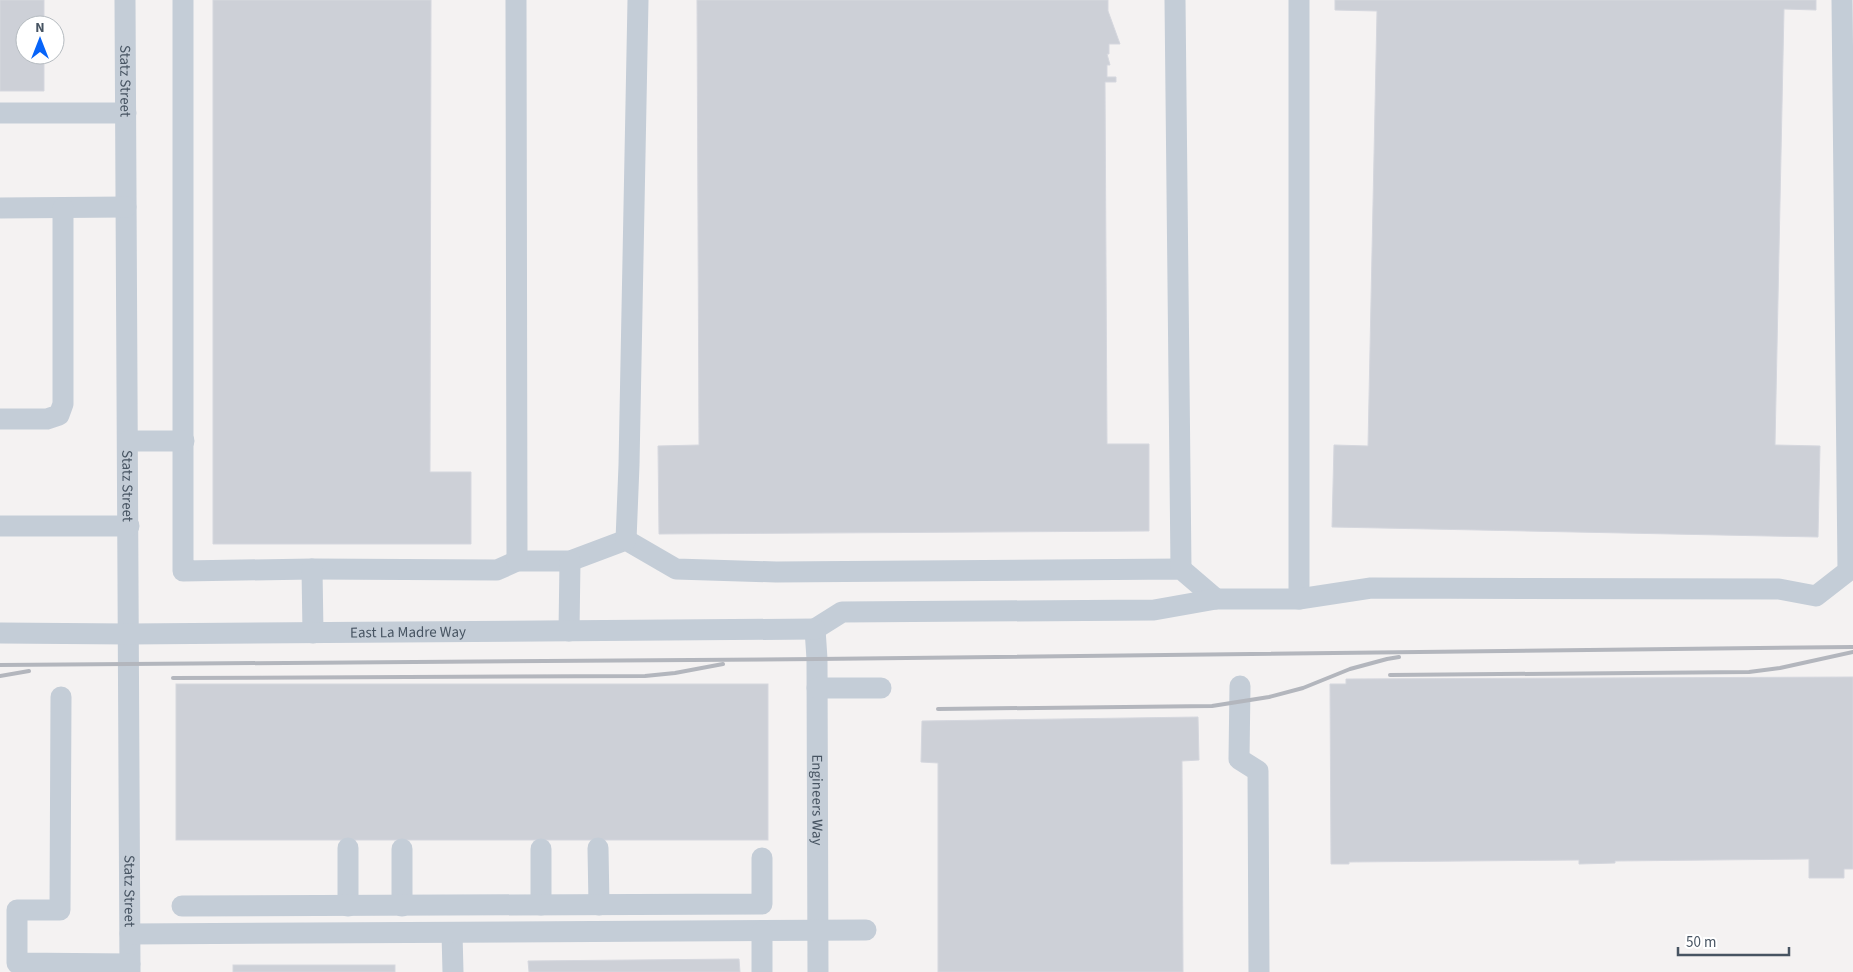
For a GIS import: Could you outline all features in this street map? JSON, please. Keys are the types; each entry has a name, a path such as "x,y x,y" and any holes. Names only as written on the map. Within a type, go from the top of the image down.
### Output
{"street":[{"name":"Statz Street","path":"125,0 130,968"},
{"path":"183,0 183,571 312,569 497,570 517,561 570,561 626,540"},
{"path":"516,0 517,561"},
{"path":"626,540 638,0"},
{"path":"1176,0 1181,569"},
{"path":"1299,0 1299,599"},
{"path":"815,629 842,612 1154,610 1216,599 1299,599 1371,588 1779,588 1816,596 1848,571 1850,528 1842,0"},
{"path":"0,113 126,114"},
{"path":"0,208 126,207"},
{"path":"0,419 47,419 59,415 63,404 63,208"},
{"path":"128,441 184,441"},
{"path":"0,526 129,526"},
{"path":"626,540 676,569 776,572 1181,569 1216,599"},
{"path":"569,631 570,561"},
{"path":"312,569 313,633"},
{"name":"East La Madre Way","path":"0,633 129,634 815,629"},
{"name":"Engineers Way","path":"815,629 818,972"},
{"path":"1240,686 1239,758 1258,771 1259,972"},
{"path":"817,688 880,688"},
{"path":"61,697 60,910 17,910 9,963 130,968"},
{"path":"348,848 348,906"},
{"path":"598,848 599,905"},
{"path":"402,849 402,906"},
{"path":"541,849 541,905"},
{"path":"182,906 762,904 762,858"},
{"path":"130,934 866,930"},
{"path":"762,932 762,972"},
{"path":"452,933 453,972"}],"building":[{"path":"0,0 44,0 44,15 15,15 15,65 44,65 44,91 0,91"},
{"path":"213,0 431,0 430,472 471,472 471,544 213,544"},
{"path":"697,0 1108,0 1108,11 1120,44 1109,44 1109,54 1107,54 1110,65 1107,65 1107,77 1116,77 1116,82 1105,82 1107,444 1149,444 1149,531 659,534 658,446 699,445"},
{"path":"1335,0 1816,0 1816,10 1784,9 1775,445 1820,446 1818,537 1332,527 1334,445 1368,446 1377,11 1335,10"},
{"path":"1853,677 1853,869 1844,869 1844,878 1809,878 1809,859 1615,861 1615,863 1579,864 1579,860 1349,862 1349,864 1331,864 1330,684 1346,684 1346,679"},
{"path":"176,684 768,684 768,840 176,840"},
{"path":"1198,717 1199,760 1182,761 1183,972 938,972 938,763 921,762 922,721"},
{"path":"739,959 740,972 529,972 528,961"},
{"path":"233,965 395,965 395,972 233,972"}],"railway":[{"path":"0,665 817,659 1853,647"},
{"path":"1390,675 1749,672 1780,668 1853,652"},
{"path":"938,709 1212,706 1269,697 1303,688 1350,669 1399,657"},
{"path":"173,678 645,676 675,673 723,664"},
{"path":"0,676 29,671"}]}
